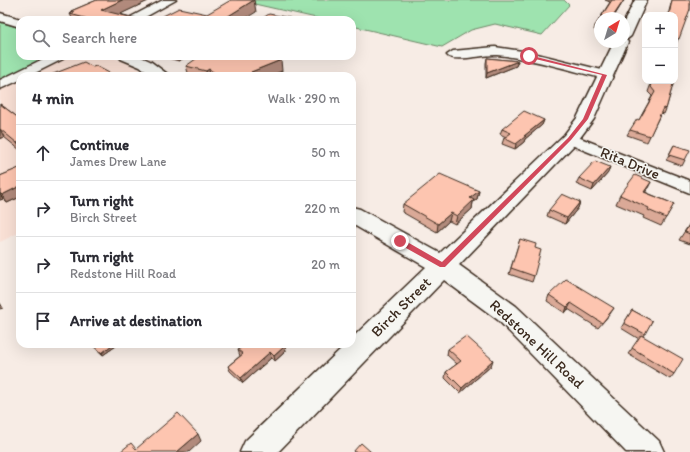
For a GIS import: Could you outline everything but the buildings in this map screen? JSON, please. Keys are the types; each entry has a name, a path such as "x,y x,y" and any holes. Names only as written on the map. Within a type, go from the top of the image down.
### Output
{"main road":[{"path":"630,23 641,0"},
{"path":"0,17 16,22"},
{"name":"Birch Street","path":"256,452 570,139 585,119 618,48"},
{"path":"136,60 145,64 156,72"},
{"name":"Redstone Hill Road","path":"356,216 442,265 507,313 648,452"}],"street":[{"path":"139,16 171,0"},
{"path":"453,55 495,51 529,56 605,75"},
{"path":"26,72 51,60"},
{"path":"0,85 16,77"},
{"name":"Rita Drive","path":"570,139 690,187"}],"shaded area":[{"path":"59,60 119,60 138,68 142,72 36,72"},
{"path":"16,82 16,234 0,242 0,90"}],"green space":[{"path":"237,0 564,0 569,5 542,35 495,24 471,30 442,47 356,27 356,16 307,16"},
{"path":"0,22 16,27 16,60 41,60 0,80"}],"route":[{"path":"400,241 442,265 570,139 585,119 605,75 529,56"}]}
